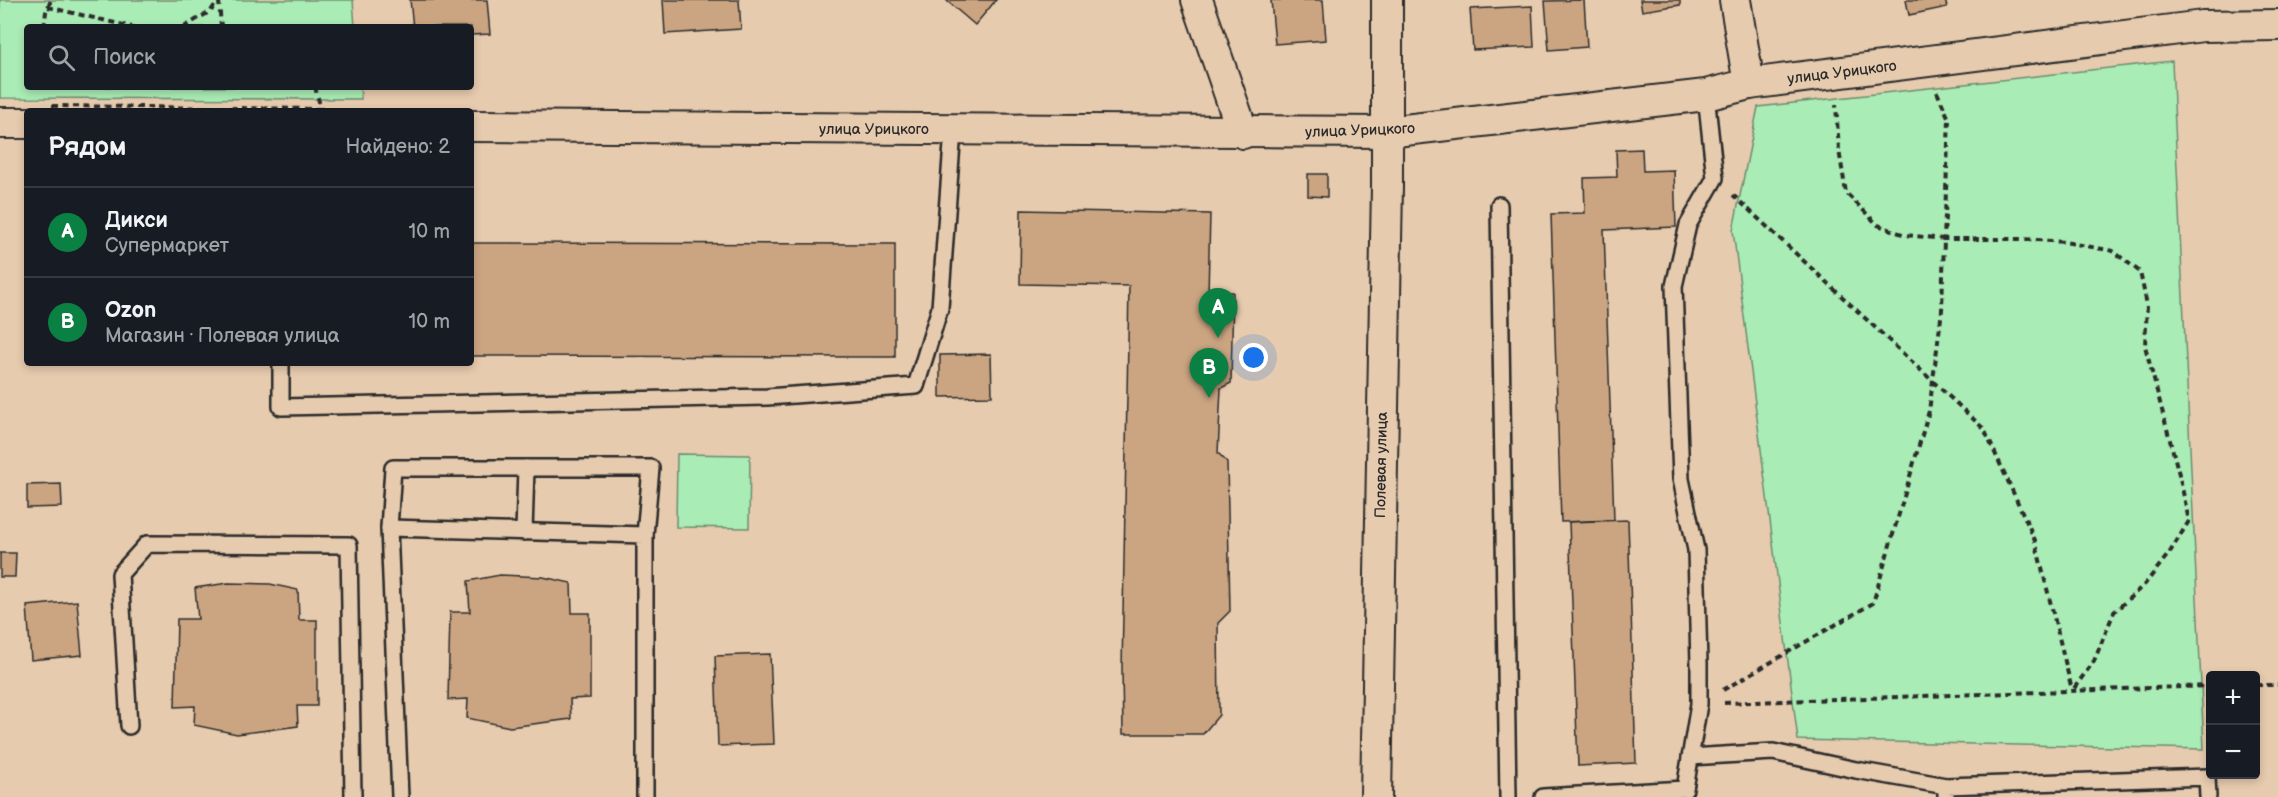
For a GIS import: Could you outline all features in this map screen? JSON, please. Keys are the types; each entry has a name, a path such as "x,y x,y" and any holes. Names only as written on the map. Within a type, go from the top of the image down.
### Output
{"street":[{"path":"1197,0 1243,132"},
{"name":"Полевая улица","path":"1376,797 1387,132 1387,0"},
{"path":"1735,0 1749,84"},
{"name":"улица Урицкого","path":"474,126 1387,132 1706,95 1749,84 2202,13 2278,25"},
{"path":"0,123 24,117"}],"lane":[{"path":"1544,797 1685,793 1699,704 1696,550 1681,479 1674,286 1688,225 1715,178 1706,95"},
{"path":"281,366 281,407 767,397 916,386 940,308 953,130"},
{"path":"1499,205 1508,797"},
{"path":"400,797 389,528 393,468 651,468 645,535 645,797"},
{"path":"524,532 526,468"},
{"path":"389,528 645,535"},
{"path":"129,726 120,574 147,544 349,545 353,797"},
{"path":"1690,758 1773,752 1946,791 2207,777 2208,797"}],"path":[{"path":"45,24 51,0"},
{"path":"189,24 211,11 219,0"},
{"path":"219,0 221,24"},
{"path":"48,7 119,24"},
{"path":"1699,704 1873,603 1929,411 1942,310 1949,119 1935,86"},
{"path":"316,90 320,108"},
{"path":"1836,104 1839,150 1846,194 1878,225 1905,235 1944,239 2023,239 2065,242 2113,251 2140,272 2147,305 2145,346 2189,521 2170,552 2145,584 2114,612 2094,661 2072,691"},
{"path":"1715,178 1984,429 2036,540 2072,691"},
{"path":"2260,685 2278,685"},
{"path":"1699,704 2206,686"}],"green space":[{"path":"0,0 353,0 355,24 24,24 24,90 360,90 361,99 0,98"},
{"path":"2172,61 2204,749 1798,740 1733,230 1758,107"},
{"path":"677,454 750,455 749,528 676,527"}],"building":[{"path":"410,0 487,0 490,34 474,35 474,24 413,24"},
{"path":"663,0 739,0 741,29 665,34"},
{"path":"996,0 975,25 947,1"},
{"path":"1271,0 1323,0 1326,40 1275,44"},
{"path":"1584,0 1587,47 1549,50 1545,1"},
{"path":"1640,0 1680,0 1680,5 1642,11"},
{"path":"1906,0 1945,0 1947,7 1909,15"},
{"path":"1532,6 1534,47 1473,50 1470,9"},
{"path":"1642,149 1643,171 1674,170 1676,227 1604,230 1614,520 1561,522 1551,214 1585,213 1584,178 1617,177 1616,150"},
{"path":"1308,174 1327,174 1327,197 1308,196"},
{"path":"1021,210 1210,214 1208,293 1233,292 1231,383 1221,388 1218,453 1227,462 1230,611 1218,623 1219,715 1203,734 1123,734 1122,669 1129,286 1020,284"},
{"path":"474,243 895,244 895,357 474,356"},
{"path":"991,354 992,396 940,397 940,355"},
{"path":"61,484 62,507 27,508 27,485"},
{"path":"1628,520 1636,763 1578,766 1569,522"},
{"path":"0,553 16,553 15,577 0,577"},
{"path":"500,575 543,577 571,583 572,613 590,613 590,698 570,699 571,719 510,727 467,718 468,699 448,700 450,612 470,612 468,581"},
{"path":"228,583 270,584 298,590 299,620 317,620 317,706 297,706 298,726 237,734 194,725 195,706 175,707 177,619 198,619 195,588"},
{"path":"77,601 82,655 31,660 27,606"},
{"path":"770,654 774,744 718,746 715,656"}],"place":[{"name":"Дикси","path":"1218,338"},
{"name":"Ozon","path":"1209,398"}]}
